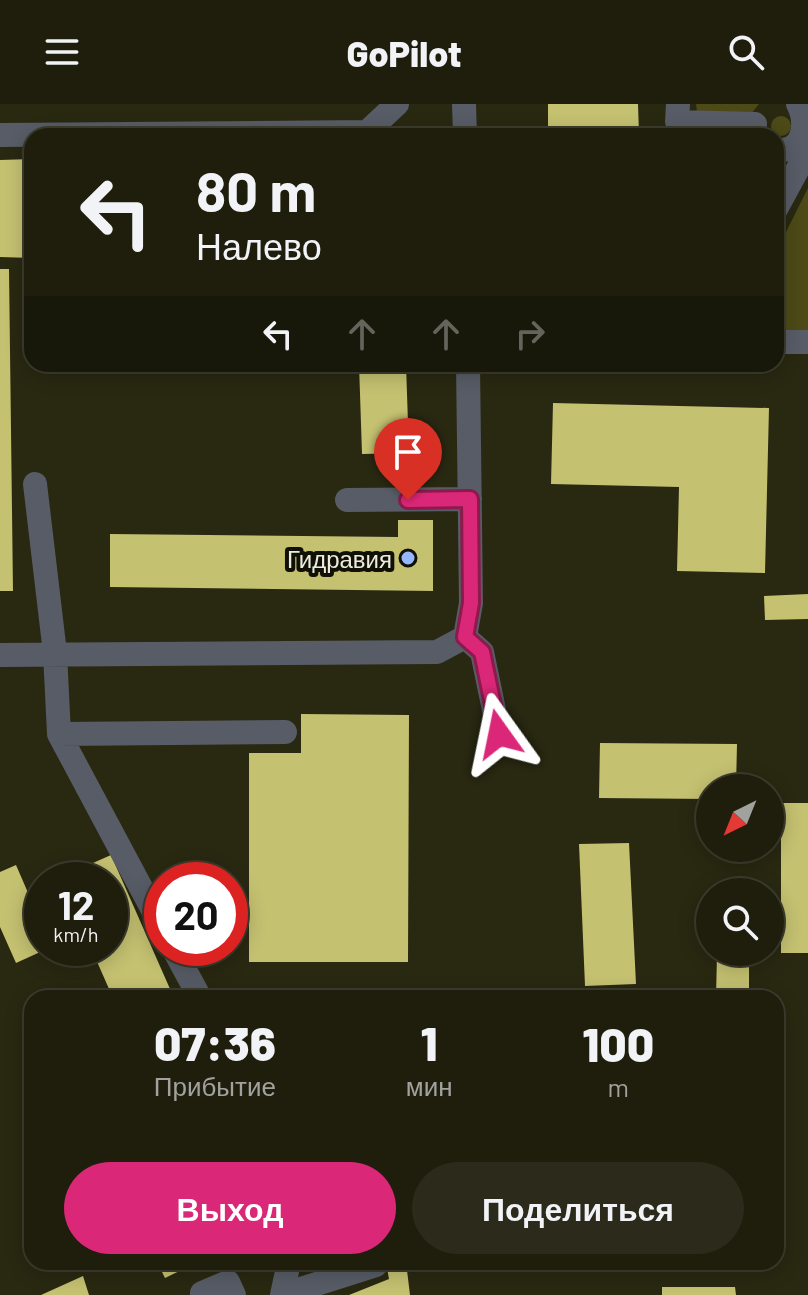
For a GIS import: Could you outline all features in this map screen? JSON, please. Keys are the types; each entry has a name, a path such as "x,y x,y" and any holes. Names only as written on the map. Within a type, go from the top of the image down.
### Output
{"lane":[{"path":"371,128 397,104"},
{"path":"464,104 465,128"},
{"path":"784,192 806,146 808,121 798,104"},
{"path":"675,121 759,121"},
{"path":"0,135 24,135"},
{"path":"784,149 806,146"},
{"path":"784,342 808,342"},
{"path":"465,637 471,603 468,372"},
{"path":"35,484 55,653 59,734 144,893"},
{"path":"347,500 470,499"},
{"path":"0,655 437,652 465,637"},
{"path":"465,637 482,652 499,734"},
{"path":"59,734 285,732"},
{"path":"183,966 196,990"},
{"path":"287,1270 282,1295 360,1270"},
{"path":"202,1293 228,1282 234,1295"}],"shaded area":[{"path":"696,104 759,104 751,114 697,112"},
{"path":"777,116 785,116 791,122 791,130 785,136 784,128 771,128 771,122"},
{"path":"808,188 808,331 784,330 784,236"}],"building":[{"path":"548,104 638,104 639,128 548,128"},
{"path":"24,159 24,258 0,257 0,160"},
{"path":"0,269 9,269 13,591 0,591"},
{"path":"359,372 406,372 409,453 362,454"},
{"path":"553,403 769,408 765,573 677,571 679,487 551,484"},
{"path":"398,520 433,520 433,591 110,587 110,534 398,537"},
{"path":"808,594 808,619 765,620 764,596"},
{"path":"301,714 409,715 408,962 249,962 249,753 301,753"},
{"path":"600,743 737,744 736,774 696,774 696,799 599,798"},
{"path":"784,803 808,803 808,953 784,953 784,878 781,878"},
{"path":"629,843 636,984 585,986 579,844"},
{"path":"111,855 114,862 95,862"},
{"path":"16,865 24,883 24,959 16,963 0,927 0,872"},
{"path":"128,894 144,930 144,966 160,966 170,990 109,990 99,966 128,966"},
{"path":"717,966 749,966 749,990 716,990"},
{"path":"161,1270 182,1270 165,1278"},
{"path":"387,1270 407,1270 410,1295 349,1295 389,1279"},
{"path":"83,1276 89,1295 41,1295"},
{"path":"662,1287 735,1287 736,1295 662,1295"}],"place":[{"name":"Гидравия","path":"408,558"}],"route":[{"path":"408,500 470,499 471,603 465,637 482,652 499,734"}]}
